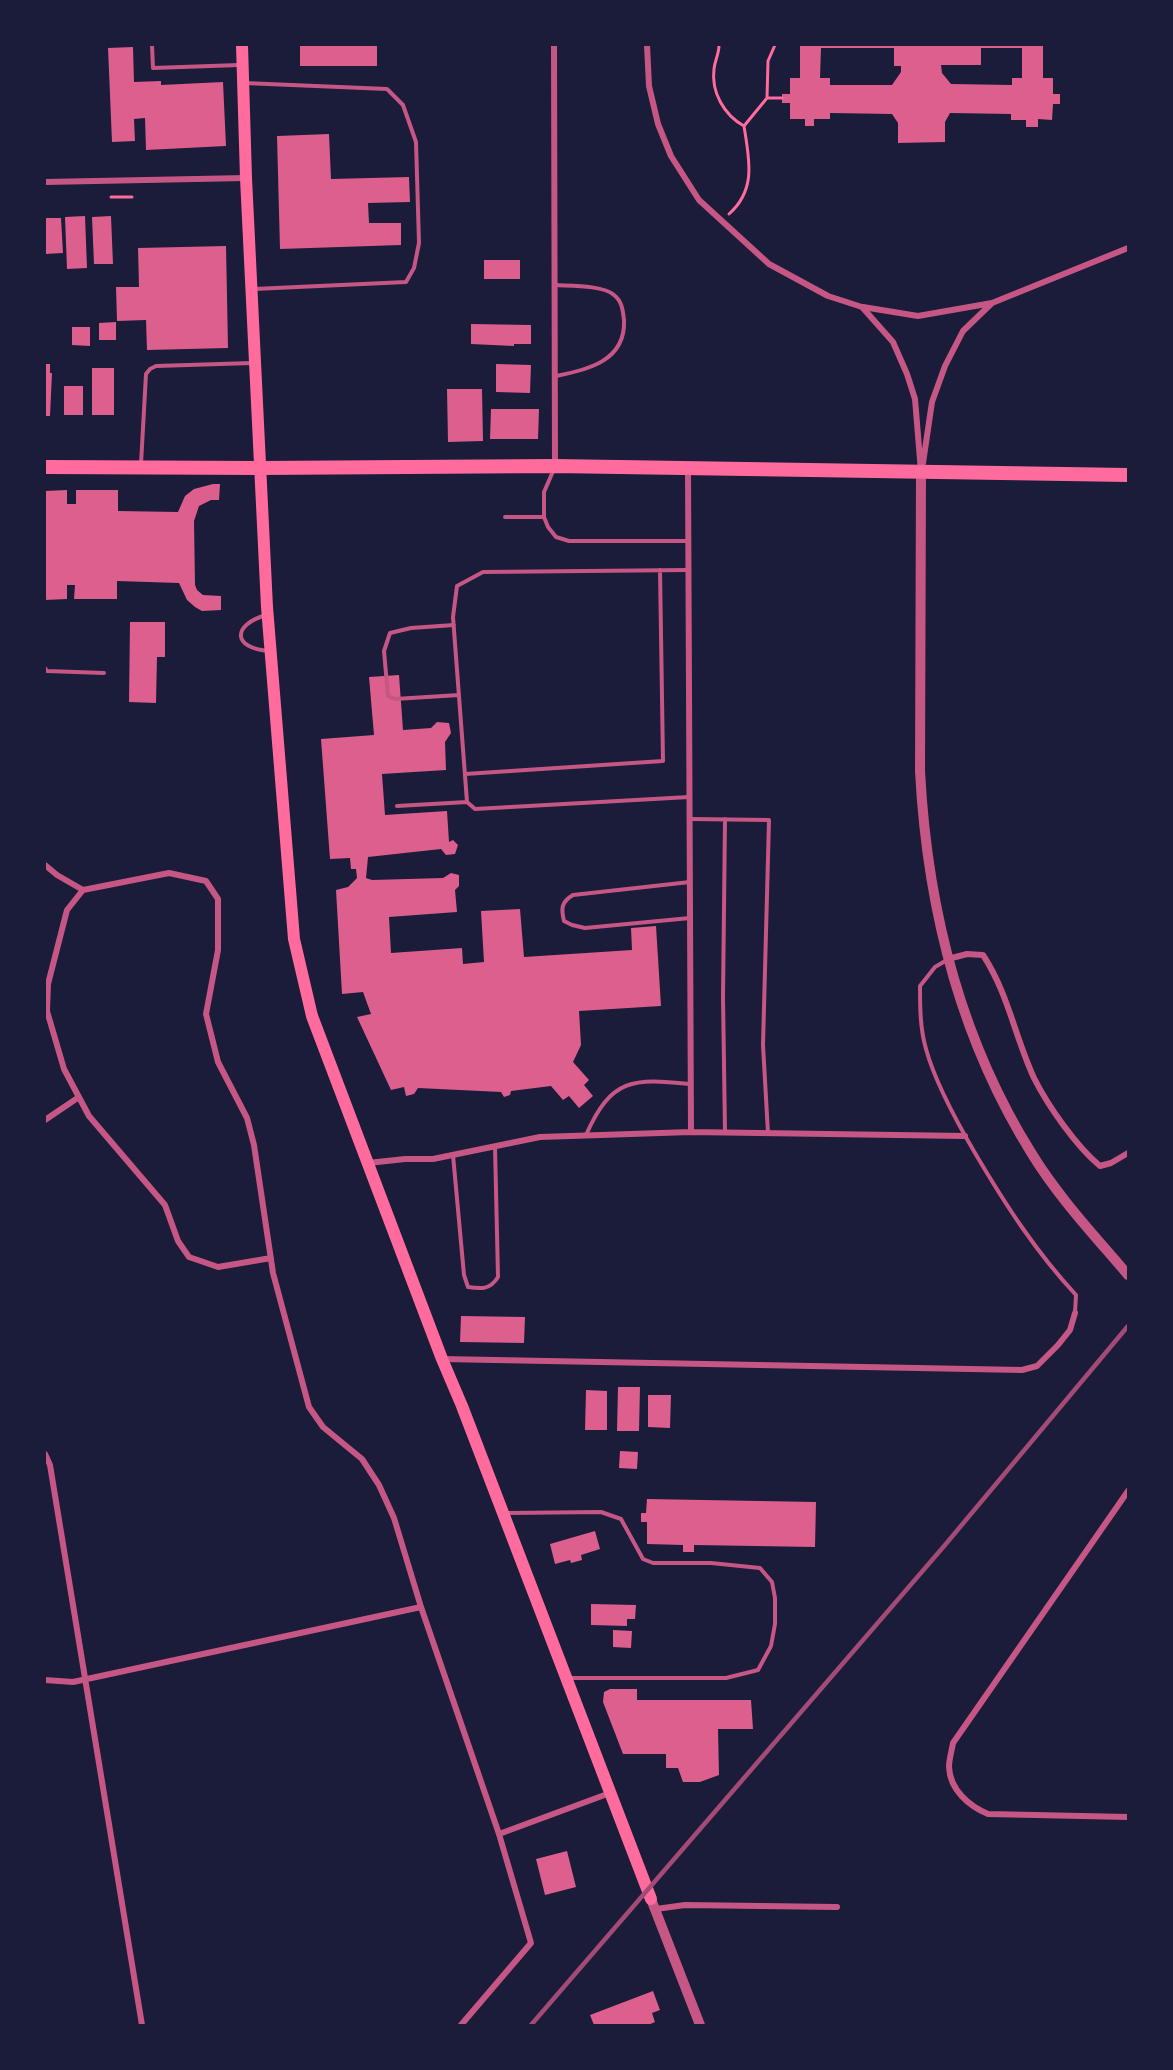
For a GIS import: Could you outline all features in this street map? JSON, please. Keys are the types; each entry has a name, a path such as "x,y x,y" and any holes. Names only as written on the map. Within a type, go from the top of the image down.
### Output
{"main road":[{"path":"242,45 246,178 267,615 294,939 312,1016 653,1904"},
{"path":"45,467 555,466 1128,475"}],"street":[{"path":"554,45 555,466"},
{"path":"647,45 649,86 658,124 671,156 699,200 769,264 828,296 862,307 918,316 992,303 1128,248"},
{"path":"45,182 246,178"},
{"path":"921,473 932,402 945,366 963,332 992,303"},
{"path":"862,307 893,342 915,399 921,473 921,782 927,860 948,959 979,1047 1002,1103 1019,1134 1054,1187 1128,1275"},
{"path":"688,468 691,1132"},
{"path":"45,865 57,876 83,890 169,873 206,881 218,899 218,950 206,1014 218,1062 247,1118 254,1145 273,1273 309,1407 323,1426 362,1459 379,1485 394,1518 421,1607 499,1834 531,1943 461,2025"},
{"path":"83,890 67,910 48,984 47,1011 64,1069 89,1116 165,1205 178,1241 189,1257 218,1267 271,1258"},
{"path":"948,959 967,954 983,955 996,974 1034,1078 1058,1117 1087,1154 1100,1166 1111,1163 1128,1153"},
{"path":"45,1120 79,1097"},
{"path":"368,1163 433,1159 540,1137 691,1132 965,1136"},
{"path":"442,1359 1022,1370 1037,1366 1058,1345 1070,1330 1075,1313"},
{"path":"45,1454 51,1466 142,2025"},
{"path":"1128,1491 953,1743 949,1768 957,1791 972,1807 988,1814 1128,1817"},
{"path":"45,1680 73,1682 421,1607"},
{"path":"499,1834 610,1793"},
{"path":"700,2025 653,1904 837,1907"}],"lane":[{"path":"152,45 153,68 243,65"},
{"path":"243,83 387,89 403,105 416,142 419,243 414,268 406,282 252,289"},
{"path":"555,285 598,288 614,294 623,309 624,328 619,345 601,363 585,370 555,376"},
{"path":"141,468 146,374 150,369 156,366 255,363"},
{"path":"555,466 544,492 544,517 556,537 569,541 688,541"},
{"path":"505,518 544,517"},
{"path":"465,774 663,761 660,570"},
{"path":"688,570 483,572 457,586 454,625 467,801 475,809 689,797"},
{"path":"267,615 246,623 242,635 245,645 270,651"},
{"path":"454,625 411,628 390,633 384,651 388,696 395,699 459,695"},
{"path":"45,668 47,671 104,673"},
{"path":"397,806 467,801"},
{"path":"689,819 769,820 763,1045 768,1133"},
{"path":"725,819 723,997 725,1132"},
{"path":"690,882 573,896 566,899 561,909 564,921 572,926 585,928 690,918"},
{"path":"948,959 936,967 920,986 920,1014 926,1050 947,1101 965,1136 1010,1211 1054,1271 1076,1294 1075,1313"},
{"path":"586,1136 594,1117 605,1101 624,1085 658,1080 690,1084"},
{"path":"453,1155 464,1275 468,1287 487,1288 494,1284 498,1277 495,1147"},
{"path":"503,1513 601,1512 613,1514 621,1519 643,1559 653,1563 711,1563 760,1568 772,1582 776,1624 771,1646 758,1670 726,1678 566,1678"}],"path":[{"path":"719,45 719,54 714,66 714,85 722,105 734,120 744,126"},
{"path":"722,220 740,204 750,180 744,126 767,98 768,62 775,45"},
{"path":"767,98 782,98"},
{"path":"111,198 132,197"}],"building":[{"path":"300,45 377,45 377,66 300,66"},
{"path":"800,45 1043,45 1043,78 1053,78 1053,94 1060,94 1060,104 1053,104 1052,120 1038,119 1038,127 1026,127 1026,120 1011,120 1011,114 950,113 945,122 945,142 898,143 898,123 892,114 830,113 830,119 814,119 814,126 805,126 805,119 790,119 790,103 782,103 782,94 790,94 790,78 800,78","holes":["821,48 894,48 894,66 901,66 901,72 892,85 830,85 830,78 820,78","981,48 1022,48 1022,78 1012,78 1012,85 951,84 942,73 941,65 981,65"]},
{"path":"133,47 134,82 161,81 161,85 223,82 226,146 146,150 145,118 134,119 135,141 112,142 108,48"},
{"path":"329,134 331,179 409,177 410,202 368,203 369,223 401,223 401,245 280,249 277,136"},
{"path":"85,216 87,268 67,269 65,217"},
{"path":"111,216 113,264 94,264 92,217"},
{"path":"45,218 61,218 63,253 45,254"},
{"path":"226,246 228,348 147,350 146,320 117,321 116,287 139,287 138,248"},
{"path":"484,260 520,260 520,279 484,279"},
{"path":"116,322 116,340 99,340 99,323"},
{"path":"471,324 531,325 531,344 514,344 514,346 471,344"},
{"path":"72,327 90,327 90,346 72,345"},
{"path":"45,364 50,364 50,373 52,373 50,416 45,416"},
{"path":"496,364 531,365 530,393 496,392"},
{"path":"92,368 114,368 114,415 92,415"},
{"path":"64,386 83,386 83,415 64,415"},
{"path":"447,389 482,389 483,441 448,442"},
{"path":"491,409 539,409 538,439 490,439"},
{"path":"220,484 219,500 211,500 199,506 194,521 195,585 203,595 221,596 221,610 202,611 195,607 187,600 179,583 117,581 117,599 74,599 75,585 67,585 67,599 45,600 45,491 67,490 67,504 76,504 76,490 118,490 118,511 178,512 185,496 194,489"},
{"path":"130,622 165,622 165,657 157,657 156,703 129,702"},
{"path":"399,675 403,730 431,728 437,722 449,723 451,733 445,742 446,770 382,774 385,815 447,811 449,842 453,840 458,845 455,854 446,855 441,849 368,857 366,878 372,880 443,878 451,873 459,875 459,886 455,890 457,912 389,917 391,953 462,948 463,964 484,962 481,911 520,909 524,957 632,950 631,928 656,926 661,1006 579,1011 581,1045 573,1062 589,1080 584,1085 593,1096 579,1108 569,1096 563,1100 551,1086 511,1091 510,1095 504,1097 501,1092 418,1088 414,1094 406,1096 404,1087 391,1090 357,1017 371,1014 363,992 342,994 336,890 348,887 357,878 356,869 351,869 350,858 330,859 321,739 374,735 369,677"},
{"path":"461,1316 525,1317 524,1343 460,1342"},
{"path":"618,1387 640,1387 639,1431 617,1431"},
{"path":"586,1390 607,1391 607,1430 585,1430"},
{"path":"648,1395 671,1395 670,1428 648,1427"},
{"path":"620,1451 638,1452 637,1469 619,1468"},
{"path":"647,1499 816,1502 815,1547 694,1545 694,1552 683,1552 683,1545 647,1544 647,1522 641,1522 641,1513 646,1513"},
{"path":"595,1531 600,1549 581,1555 582,1560 555,1564 550,1544"},
{"path":"591,1604 636,1605 635,1619 627,1619 627,1626 591,1625"},
{"path":"613,1630 632,1631 631,1648 613,1647"},
{"path":"610,1689 637,1689 637,1700 751,1700 753,1729 718,1729 719,1775 700,1782 683,1782 678,1768 666,1768 666,1754 623,1754 603,1702 604,1692"},
{"path":"567,1851 576,1887 545,1895 536,1859"},
{"path":"653,1991 660,2010 652,2013 655,2022 648,2025 594,2025 590,2015"}],"railway":[{"path":"531,2025 945,1545 1128,1326"}]}
